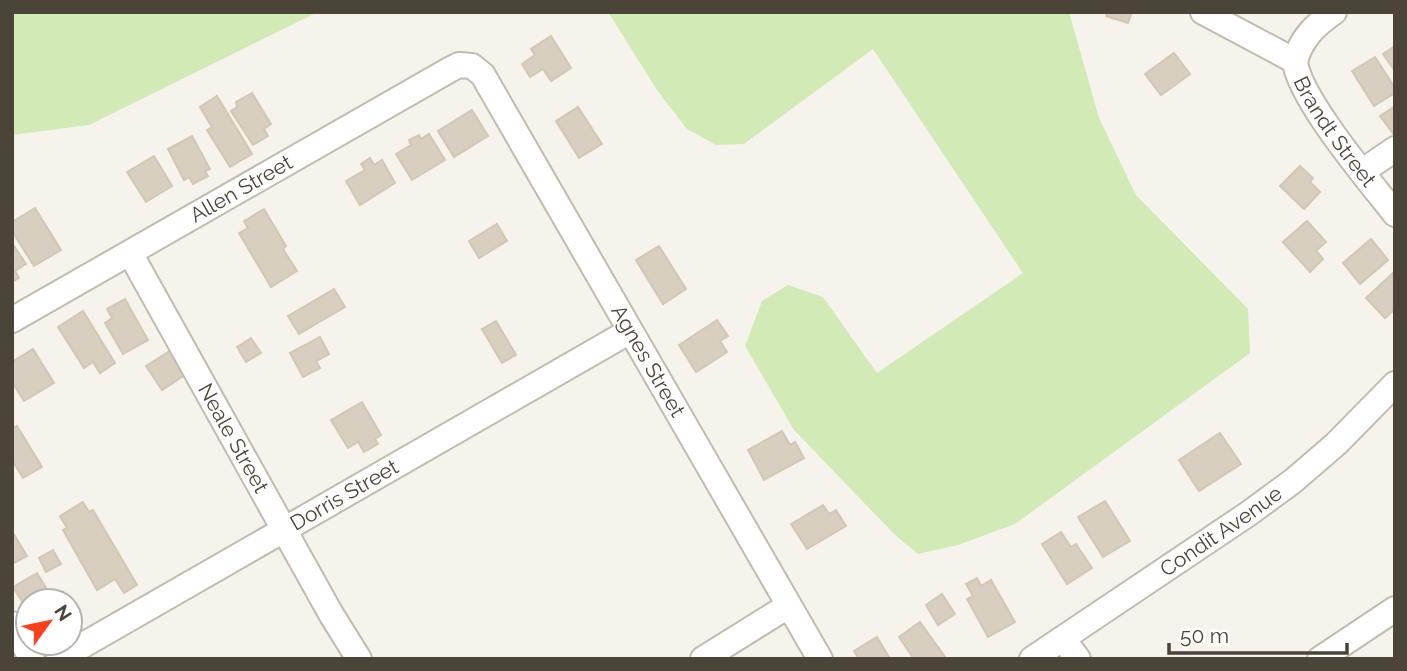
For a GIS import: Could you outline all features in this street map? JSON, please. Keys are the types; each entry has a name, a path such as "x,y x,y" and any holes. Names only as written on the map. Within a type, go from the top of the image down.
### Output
{"street":[{"name":"Brandt Street","path":"1203,12 1295,61 1300,81 1321,116 1395,214"},
{"path":"1295,61 1301,43 1309,32 1334,12"},
{"name":"Allen Street","path":"12,320 451,69 459,65 472,65"},
{"name":"Agnes Street","path":"472,65 488,84 820,659"},
{"path":"1363,171 1395,149"},
{"name":"Neale Street","path":"130,253 331,614 359,659"},
{"name":"Dorris Street","path":"59,659 630,331"},
{"name":"Condit Avenue","path":"1032,659 1071,649 1293,481 1336,444 1395,384"},
{"path":"703,659 788,606"},
{"path":"1320,659 1395,610"},
{"path":"12,624 32,659"}],"green space":[{"path":"12,12 318,12 89,125 12,135"},
{"path":"608,12 1069,12 1099,118 1136,195 1248,309 1250,353 1015,524 958,545 918,554 896,536 794,430 745,346 762,301 788,285 823,297 877,373 1023,273 873,49 744,144 716,145 687,129 659,93"}],"building":[{"path":"1107,12 1132,12 1128,23 1106,16"},
{"path":"551,36 571,68 551,81 543,69 530,77 522,64 535,55 531,49"},
{"path":"1395,46 1395,71 1383,54"},
{"path":"1174,53 1190,74 1161,95 1145,74"},
{"path":"1375,57 1395,88 1395,93 1374,106 1352,71"},
{"path":"252,93 271,124 264,129 268,136 253,145 231,111 237,107 236,102"},
{"path":"217,96 252,154 230,167 207,130 212,127 200,107"},
{"path":"1395,106 1395,136 1380,116"},
{"path":"578,107 602,144 579,158 556,121"},
{"path":"472,110 488,136 454,157 438,131"},
{"path":"429,134 445,160 412,180 396,154 411,145 409,140 419,135 421,139"},
{"path":"192,136 210,169 205,171 208,176 193,184 189,177 184,180 168,149"},
{"path":"154,156 172,186 146,202 127,172"},
{"path":"370,158 374,165 382,160 395,183 360,205 346,181 365,170 361,164"},
{"path":"1300,166 1313,178 1310,182 1320,192 1304,209 1280,186"},
{"path":"35,208 61,250 34,266 12,231 12,222"},
{"path":"264,209 297,271 271,287 239,233 248,228 244,221"},
{"path":"1307,221 1326,242 1316,251 1323,259 1310,272 1283,242"},
{"path":"497,224 507,241 479,258 469,241"},
{"path":"1371,239 1388,260 1360,284 1343,263"},
{"path":"12,243 26,264 15,271 19,278 12,282"},
{"path":"659,246 686,289 663,304 636,260"},
{"path":"1395,271 1395,309 1385,318 1366,298"},
{"path":"334,289 345,307 299,334 288,316"},
{"path":"125,299 148,340 123,354 105,323 112,318 107,309"},
{"path":"83,311 115,363 100,373 93,362 84,368 58,327"},
{"path":"717,320 728,336 720,341 727,352 696,372 679,345"},
{"path":"496,321 516,355 502,363 482,329"},
{"path":"320,337 329,354 316,361 320,368 303,377 290,353"},
{"path":"251,338 261,353 246,362 237,347"},
{"path":"33,349 54,383 24,401 12,382 12,362"},
{"path":"170,351 185,375 162,390 146,366"},
{"path":"362,402 381,435 375,439 378,444 364,452 358,442 348,448 331,420"},
{"path":"17,426 42,467 23,478 12,460 12,428"},
{"path":"782,431 790,445 795,442 804,458 764,480 748,450"},
{"path":"1220,433 1241,464 1199,491 1179,460"},
{"path":"1105,501 1130,541 1103,557 1078,517"},
{"path":"83,502 89,512 93,510 137,585 124,593 115,579 97,590 63,530 67,528 60,516"},
{"path":"823,505 829,514 836,510 846,526 807,549 791,524"},
{"path":"12,531 27,556 12,564"},
{"path":"1061,532 1071,547 1076,544 1092,568 1067,584 1042,544"},
{"path":"53,550 61,564 46,572 39,558"},
{"path":"37,573 46,587 14,589"},
{"path":"977,578 981,586 991,580 1015,622 988,637 967,599 973,596 966,584"},
{"path":"942,594 955,614 938,625 926,605"},
{"path":"920,622 945,657 943,659 914,659 899,637"},
{"path":"877,637 890,659 859,659 854,651"}]}
